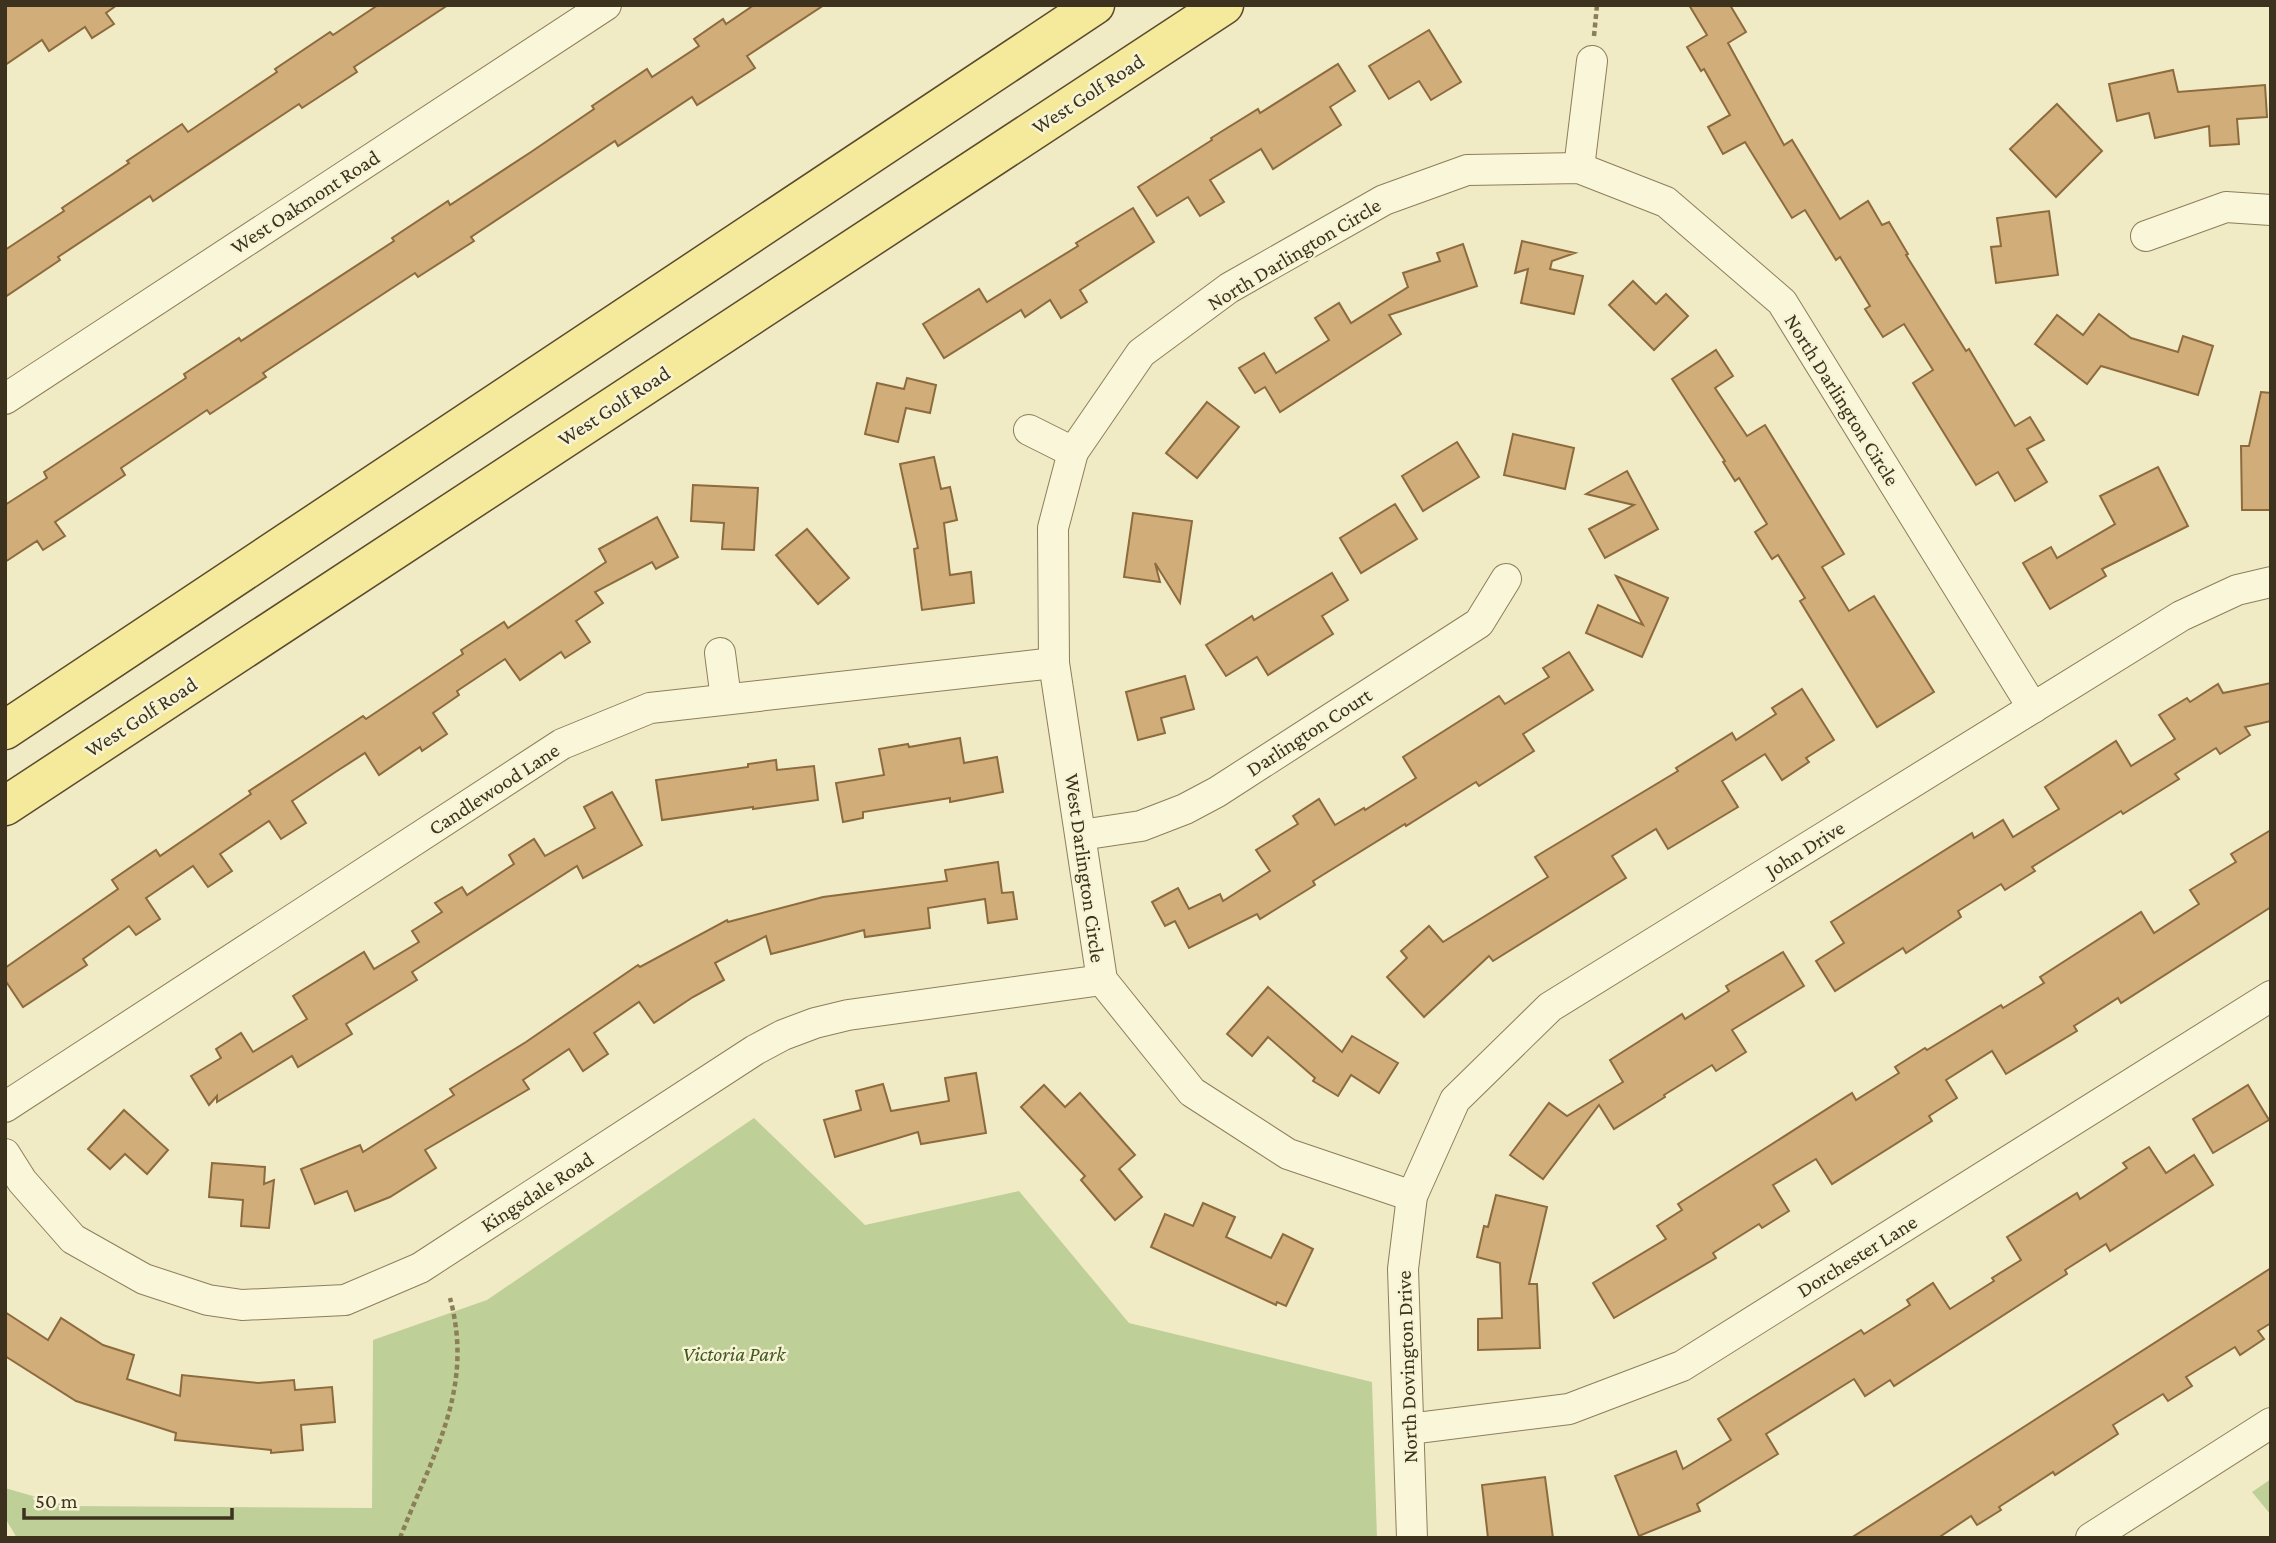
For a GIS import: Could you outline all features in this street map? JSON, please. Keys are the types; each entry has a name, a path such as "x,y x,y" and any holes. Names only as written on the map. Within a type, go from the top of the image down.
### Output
{"main road":[{"path":"5,730 1095,5"},
{"name":"West Golf Road","path":"5,806 1224,5"}],"street":[{"name":"West Oakmont Road","path":"5,399 606,5"},
{"path":"1579,168 1592,61"},
{"name":"North Darlington Circle","path":"1054,663 1053,528 1073,453 1141,353 1229,288 1384,200 1467,170 1579,168 1666,202 1782,302 2033,708"},
{"path":"2146,236 2226,207 2271,210"},
{"path":"1029,430 1073,453"},
{"name":"Darlington Court","path":"1081,835 1141,826 1217,792 1479,623 1506,579"},
{"name":"John Drive","path":"1412,1196 1455,1100 1550,1007 2201,605 2236,590 2271,582"},
{"path":"720,653 726,699"},
{"name":"Candlewood Lane","path":"5,1107 562,744 650,708 1054,663"},
{"name":"West Darlington Circle","path":"1054,663 1102,979 1192,1092 1288,1154 1412,1196"},
{"name":"Kingsdale Road","path":"5,1154 22,1181 73,1239 144,1279 208,1300 242,1305 345,1300 420,1268 724,1068 783,1035 815,1023 849,1015 1102,979"},
{"name":"Dorchester Lane","path":"1409,1429 1569,1409 1682,1366 2271,996"},
{"name":"North Dovington Drive","path":"1412,1196 1402,1269 1412,1538"},
{"path":"2091,1538 2271,1423"}],"path":[{"path":"400,1538 451,1408 459,1353 457,1323 450,1298"}],"green space":[{"name":"Victoria Park","path":"754,1118 865,1225 1019,1191 1129,1323 1372,1382 1377,1538 17,1538 5,1518 5,1488 67,1506 372,1508 373,1340 487,1300"},
{"path":"2271,1479 2271,1515 2252,1492"}],"building":[{"path":"5,5 117,5 106,13 114,24 92,38 85,27 49,51 42,40 5,65"},
{"path":"378,5 448,5 354,67 357,72 302,108 299,104 153,201 150,196 58,257 60,260 5,297 5,250 64,211 62,208 182,124 188,132 277,72 275,69 330,32 333,35"},
{"path":"754,5 824,5 747,56 755,68 697,105 692,97 618,146 615,141 471,237 474,241 418,277 415,273 263,373 266,377 210,414 207,410 121,468 125,475 55,522 65,536 43,550 37,541 5,562 5,505 47,478 44,472 186,378 184,374 239,338 241,341 394,241 392,238 448,201 450,205 531,152 647,69 652,77 699,46 694,39 723,19 726,24"},
{"path":"1689,5 1730,5 1746,32 1728,43 1784,145 1792,140 1840,219 1868,201 1882,225 1889,222 1908,254 1906,255 1966,351 1969,349 2015,426 2030,417 2044,440 2027,449 2047,482 2015,501 1998,472 1976,485 1913,383 1933,370 1904,324 1883,337 1865,309 1870,306 1840,257 1836,260 1805,210 1792,218 1745,142 1723,154 1708,127 1730,115 1704,69 1701,71 1687,47 1707,35"},
{"path":"1429,30 1461,82 1431,100 1419,81 1389,99 1369,66"},
{"path":"1338,64 1355,91 1330,107 1341,125 1273,169 1261,149 1210,180 1224,202 1200,216 1188,197 1157,216 1138,187 1258,109 1260,113"},
{"path":"2173,70 2178,92 2265,85 2267,117 2237,119 2239,144 2210,146 2209,126 2155,138 2149,113 2117,121 2109,84"},
{"path":"2057,104 2102,151 2056,197 2010,149"},
{"path":"1133,208 1154,242 1080,290 1087,302 1061,318 1050,300 1025,317 1021,310 944,358 923,324 979,289 987,302 1078,246 1076,243"},
{"path":"2049,211 2058,275 1996,283 1991,247 2001,246 1997,218"},
{"path":"1522,241 1575,253 1552,261 1550,269 1583,276 1574,314 1521,303 1528,269 1515,273"},
{"path":"1463,244 1477,286 1389,315 1401,334 1280,412 1265,387 1255,393 1239,368 1264,353 1276,373 1329,340 1315,318 1339,303 1351,323 1408,287 1403,273 1440,261 1437,253"},
{"path":"1633,281 1656,304 1666,294 1688,316 1654,350 1609,305"},
{"path":"2099,314 2131,338 2178,352 2183,336 2213,346 2198,395 2101,366 2087,384 2035,344 2057,315 2083,335"},
{"path":"1716,350 1733,376 1715,388 1747,436 1765,425 1844,554 1822,567 1849,611 1874,596 1934,692 1877,727 1800,601 1805,598 1778,555 1772,559 1755,532 1767,524 1739,478 1735,481 1672,379"},
{"path":"907,378 936,385 930,413 906,408 898,442 865,434 877,383 904,389"},
{"path":"2261,392 2271,393 2271,510 2242,510 2241,446 2249,446"},
{"path":"1207,402 1239,427 1197,478 1166,453"},
{"path":"1513,434 1574,448 1565,489 1504,475"},
{"path":"1457,442 1479,477 1423,511 1402,476"},
{"path":"934,457 941,489 950,487 957,520 944,523 950,575 971,572 974,603 922,610 914,549 918,548 900,464"},
{"path":"2158,467 2188,526 2102,569 2106,576 2050,609 2023,563 2051,547 2057,558 2115,524 2100,496"},
{"path":"1627,471 1658,529 1605,558 1589,529 1634,505 1586,494"},
{"path":"693,485 758,488 754,550 722,549 724,523 691,521"},
{"path":"1395,504 1417,539 1361,573 1340,538"},
{"path":"1133,513 1192,521 1180,603 1155,563 1160,582 1124,577"},
{"path":"657,517 678,557 656,569 652,562 595,592 603,603 576,621 590,642 565,658 561,652 520,680 505,659 457,691 459,695 433,713 447,734 422,751 420,747 379,775 365,753 337,771 292,801 306,823 281,839 269,821 220,854 232,871 208,887 193,866 146,898 160,919 136,935 129,926 83,959 87,965 23,1007 5,980 5,968 118,889 112,880 156,850 160,856 251,794 249,791 363,716 366,719 463,654 461,650 504,622 508,628 606,562 599,549"},
{"path":"807,529 849,578 818,604 776,555"},
{"path":"1332,573 1348,600 1322,616 1333,634 1268,675 1257,657 1226,676 1206,645 1252,616 1254,620"},
{"path":"1616,576 1668,598 1642,657 1586,633 1598,605 1643,625"},
{"path":"1569,652 1593,690 1523,734 1534,751 1479,786 1476,782 1406,826 1405,824 1313,881 1315,885 1260,919 1257,914 1189,948 1175,921 1165,926 1152,902 1178,888 1189,909 1220,894 1223,901 1270,871 1256,850 1298,824 1293,816 1319,799 1335,825 1364,808 1365,810 1416,778 1403,757 1499,696 1505,704 1549,677 1543,668"},
{"path":"1185,676 1194,709 1161,718 1165,733 1138,740 1126,692"},
{"path":"2271,683 2271,721 2245,727 2250,735 2220,754 2216,748 2175,774 2179,779 2123,814 2121,811 2032,867 2035,871 2005,890 2001,884 1958,911 1961,917 1906,953 1903,948 1835,991 1816,961 1844,943 1831,922 1972,833 1974,838 2003,820 2013,837 2059,809 2045,787 2116,741 2131,766 2175,739 2159,715 2187,698 2190,702 2218,684 2223,693"},
{"path":"1802,689 1834,740 1806,758 1809,762 1782,780 1765,754 1722,781 1738,807 1668,849 1656,829 1612,856 1626,878 1493,961 1489,956 1424,1017 1387,977 1407,958 1401,951 1429,926 1443,942 1548,877 1535,857 1678,771 1676,768 1732,733 1736,740 1776,714 1772,708"},
{"path":"960,738 964,763 997,757 1003,792 950,802 950,798 863,812 863,818 843,822 836,783 884,775 879,749"},
{"path":"776,760 777,770 814,766 818,800 662,820 656,780 748,767 748,764"},
{"path":"612,792 642,845 583,878 577,866 412,972 417,980 346,1024 352,1034 298,1067 292,1056 217,1102 217,1096 209,1105 191,1076 221,1058 216,1049 241,1033 253,1052 307,1019 293,996 364,952 374,969 419,942 412,931 442,912 435,903 462,887 467,895 514,864 509,855 534,839 545,856 595,828 584,807"},
{"path":"2271,830 2271,907 2121,1003 2118,998 2074,1026 2077,1031 2006,1074 1992,1051 1946,1080 1957,1098 1929,1116 1932,1121 1832,1184 1816,1159 1773,1185 1789,1211 1762,1228 1759,1224 1713,1253 1716,1258 1614,1318 1593,1283 1666,1239 1657,1226 1682,1210 1678,1204 1852,1093 1856,1100 1899,1073 1895,1067 1925,1048 1927,1050 2001,1005 2003,1008 2044,983 2040,977 2141,912 2154,933 2199,904 2190,890 2236,862 2231,854"},
{"path":"998,862 1002,893 1013,892 1017,919 988,923 985,899 928,908 930,928 865,937 864,930 771,954 766,936 715,963 724,980 654,1023 639,1002 594,1033 608,1054 583,1071 569,1049 523,1080 529,1089 425,1150 436,1168 390,1197 355,1211 347,1191 315,1204 301,1169 360,1145 363,1152 454,1095 450,1089 526,1042 638,965 640,967 727,920 728,922 823,897 947,881 945,870"},
{"path":"1783,952 1804,986 1732,1030 1746,1052 1716,1071 1712,1065 1614,1129 1599,1105 1543,1179 1510,1155 1549,1103 1567,1116 1623,1082 1610,1060 1682,1014 1685,1019 1729,991 1726,986"},
{"path":"1268,987 1342,1052 1352,1036 1398,1063 1379,1093 1351,1075 1338,1096 1313,1081 1315,1078 1268,1037 1252,1056 1227,1034"},
{"path":"976,1073 986,1133 921,1144 918,1132 835,1157 824,1120 861,1110 856,1091 883,1084 891,1111 949,1101 945,1078"},
{"path":"1044,1085 1065,1107 1080,1093 1135,1155 1119,1169 1142,1197 1115,1220 1081,1180 1085,1176 1021,1107"},
{"path":"2248,1085 2269,1120 2213,1153 2193,1119"},
{"path":"124,1110 168,1150 147,1174 125,1154 110,1169 88,1149"},
{"path":"2149,1147 2166,1173 2194,1155 2213,1185 2110,1251 2106,1244 2065,1270 2067,1274 1894,1386 1890,1380 1865,1396 1854,1379 1766,1434 1778,1454 1697,1504 1700,1511 1639,1536 1615,1476 1676,1451 1683,1469 1731,1440 1718,1419 1861,1330 1864,1334 1910,1305 1907,1300 1933,1283 1950,1309 2021,1260 2007,1237 2077,1193 2080,1199 2127,1168 2123,1163"},
{"path":"212,1163 265,1167 264,1184 274,1180 269,1228 241,1226 243,1200 209,1197"},
{"path":"1496,1195 1547,1207 1529,1284 1537,1284 1540,1348 1478,1350 1478,1319 1502,1318 1500,1263 1477,1257 1484,1226 1488,1227"},
{"path":"1203,1203 1235,1217 1226,1237 1271,1258 1283,1234 1313,1249 1286,1306 1277,1302 1276,1305 1151,1247 1165,1214 1193,1226"},
{"path":"2271,1268 2271,1323 2258,1331 2264,1339 2240,1355 2235,1347 2186,1377 2192,1386 2168,1401 2163,1394 2113,1425 2118,1434 1999,1507 2001,1510 1977,1525 1971,1516 1938,1538 1851,1538"},
{"path":"5,1312 48,1340 61,1318 103,1345 134,1355 127,1379 180,1396 182,1375 258,1383 294,1380 295,1390 332,1387 335,1422 301,1425 303,1450 271,1453 271,1450 175,1440 176,1433 76,1401 5,1356"},
{"path":"1545,1477 1553,1538 1488,1538 1482,1485"}]}
